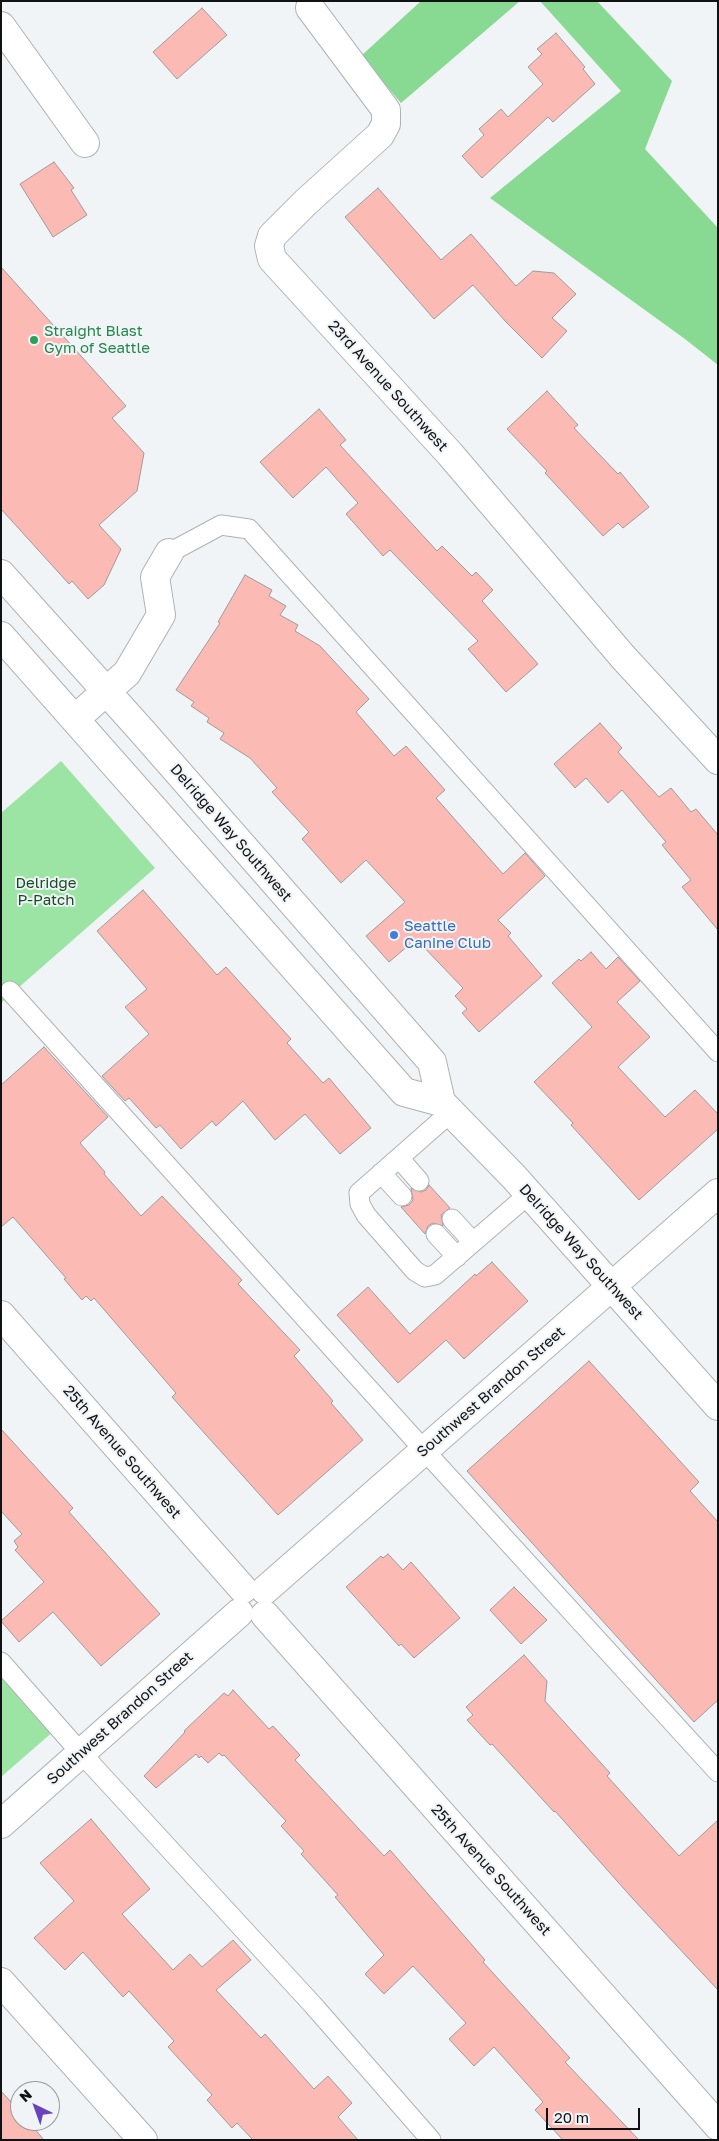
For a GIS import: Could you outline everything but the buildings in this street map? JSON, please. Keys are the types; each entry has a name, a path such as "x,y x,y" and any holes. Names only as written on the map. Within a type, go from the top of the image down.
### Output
{"street":[{"name":"23rd Avenue Southwest","path":"310,8 386,110 386,124 380,135 306,202 272,236 269,246 272,259 450,454 623,657 718,760"},
{"path":"1,26 85,143"},
{"path":"76,719 127,673 162,615 155,577 169,552"},
{"name":"Delridge Way Southwest","path":"1,574 432,1062 446,1107 529,1194 718,1406"},
{"path":"1,636 404,1092 446,1107"},
{"name":"Southwest Brandon Street","path":"1,1824 718,1193"},
{"name":"25th Avenue Southwest","path":"1,1315 718,2126"},
{"path":"1,1982 143,2140"}],"lane":[{"path":"169,552 221,525 250,529 718,1052"},
{"path":"10,991 424,1450 702,1744 718,1772"},
{"path":"446,1107 399,1158 359,1193 360,1204 366,1215 415,1271 425,1277 435,1275 529,1194"},
{"path":"399,1158 419,1181"},
{"path":"382,1173 402,1196"},
{"path":"452,1219 473,1242"},
{"path":"436,1234 457,1257"},
{"path":"1,1662 313,2005 431,2140"}],"green space":[{"path":"421,1 520,1 401,103 361,56"},
{"path":"540,1 597,1 672,81 645,149 718,228 718,365 490,198 621,91"},
{"name":"Delridge P-Patch","path":"61,761 155,868 1,1003 1,813"},
{"path":"1,1671 55,1730 1,1777"}],"place":[{"name":"Straight Blast Gym of Seattle","path":"34,340"},
{"name":"Seattle Canine Club","path":"394,935"}]}
